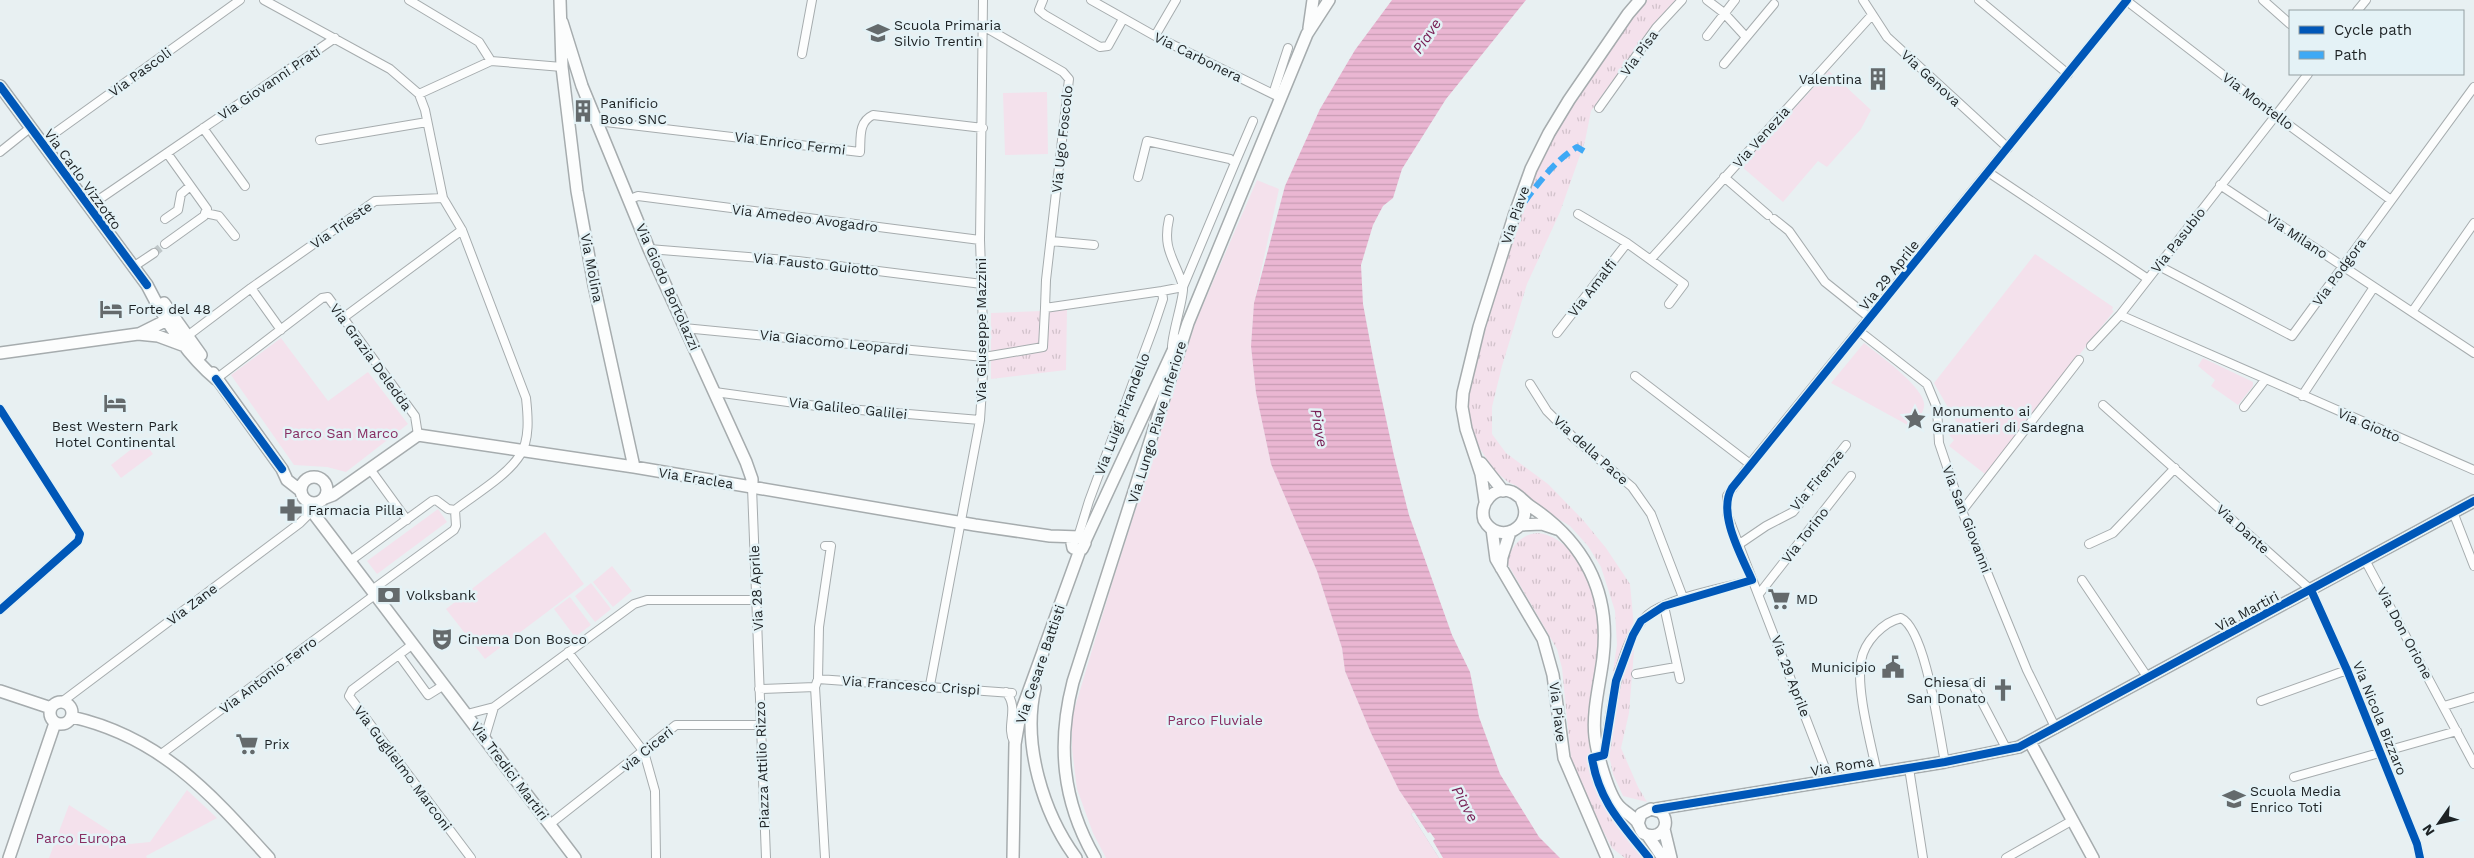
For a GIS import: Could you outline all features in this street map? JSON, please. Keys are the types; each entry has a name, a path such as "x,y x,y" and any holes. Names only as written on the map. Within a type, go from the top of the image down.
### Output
{"street":[{"name":"Via Pascoli","path":"41,143 240,0"},
{"path":"264,0 390,69 419,94 443,198 462,230 526,398 528,418 522,450 507,470 454,510 448,509 436,500 350,561"},
{"path":"409,0 479,42 491,61"},
{"name":"Via Giodo Bortolazzi","path":"560,0 562,67 572,70 582,86"},
{"path":"802,54 812,0"},
{"name":"Via Giuseppe Mazzini","path":"930,686 980,420 984,357 980,240 983,128 983,0"},
{"path":"1043,0 1039,10 1045,15 1100,47 1108,46 1123,19"},
{"name":"Via Carbonera","path":"1091,0 1155,36 1277,96"},
{"path":"1155,36 1176,0"},
{"path":"1307,34 1313,0"},
{"name":"Via Lungo Piave Inferiore","path":"1095,858 1077,819 1067,783 1064,762 1064,723 1073,682 1188,323 1277,96 1307,34 1329,0"},
{"name":"Via Piave","path":"1485,501 1484,485 1463,417 1464,393 1479,327 1531,169 1549,133 1628,14 1640,0"},
{"name":"Via Pisa","path":"1599,108 1656,28 1682,0"},
{"path":"1707,0 1746,36"},
{"path":"1707,36 1735,0"},
{"name":"Via Genova","path":"1863,0 1886,37 2008,148"},
{"path":"1979,0 2068,74"},
{"name":"Via 29 Aprile","path":"1830,781 1759,594 1738,546 1726,505 1732,488 2127,0"},
{"name":"Via Montello","path":"2127,0 2275,115 2392,200"},
{"path":"2263,0 2289,23"},
{"path":"2358,10 2366,0"},
{"path":"1724,64 1774,4"},
{"name":"Via Venezia","path":"1651,259 1872,16"},
{"name":"Via Giodo Bortolazzi","path":"562,22 582,86 630,198 649,248 749,471 752,488"},
{"name":"Via Ugo Foscolo","path":"982,26 1063,72 1069,79 1045,308"},
{"name":"Via Giovanni Prati","path":"88,207 335,38"},
{"path":"1277,96 1288,48"},
{"path":"419,94 491,61 562,67"},
{"name":"Via Molina","path":"562,67 577,190 594,285 634,467"},
{"name":"Via Pasubio","path":"1988,172 2148,279 2307,75"},
{"name":"Via Carlo Vizzotto","path":"0,86 173,324"},
{"name":"Via Podgora","path":"2159,266 2292,336 2474,87"},
{"name":"Via Enrico Fermi","path":"597,121 860,152 862,126 866,118 873,115 983,128"},
{"path":"320,140 426,122"},
{"name":"Via Luigi Pirandello","path":"1172,351 1172,333 1183,287 1253,122"},
{"path":"0,152 30,128"},
{"name":"Via Giovanni Prati","path":"203,128 245,186"},
{"path":"1138,177 1147,141 1222,157 1235,163"},
{"path":"165,244 204,216 207,209 166,153"},
{"name":"Via 29 Aprile","path":"1724,178 1789,231 1825,282 1870,318"},
{"name":"Via Milano","path":"2220,185 2474,353"},
{"path":"165,219 178,210 181,194 190,186"},
{"name":"Via Amedeo Avogadro","path":"630,198 638,196 980,240"},
{"name":"Via Trieste","path":"190,334 375,200 443,198"},
{"path":"206,213 219,216 235,236"},
{"path":"1578,214 1628,243 1684,284 1669,304"},
{"path":"984,357 1042,348 1045,308 1162,292 1183,287 1167,246 1166,236 1169,220"},
{"path":"2412,312 2474,223"},
{"path":"343,318 462,230"},
{"path":"1051,241 1094,245"},
{"name":"Via Amalfi","path":"1557,333 1628,243"},
{"name":"Via Fausto Guiotto","path":"649,248 798,262 982,284"},
{"path":"133,267 154,253"},
{"path":"2091,346 2120,315 2148,279"},
{"path":"2302,396 2374,287"},
{"path":"251,288 282,330"},
{"name":"Via Luigi Pirandello","path":"1078,542 1089,501 1154,326 1163,299 1162,292"},
{"name":"Via Grazia Deledda","path":"216,379 322,298 328,297 415,416 418,435"},
{"name":"Via Giotto","path":"2120,315 2474,470"},
{"path":"1078,542 1093,524 1172,351 1188,323"},
{"path":"0,353 138,334 173,324"},
{"path":"158,336 173,324"},
{"name":"Via Tredici Martiri","path":"173,324 185,346 203,368 216,379"},
{"name":"Via Tredici Martiri","path":"173,324 197,354 203,357 216,379 282,469 287,480 305,498 350,561 575,858"},
{"name":"Via Giacomo Leopardi","path":"684,328 984,357"},
{"name":"Via San Giovanni","path":"1859,331 1927,384 1937,408 1939,443 1962,511 2027,670 2056,729"},
{"path":"138,334 158,336 185,346"},
{"path":"1962,511 2079,360"},
{"path":"1635,376 1750,464"},
{"path":"2244,407 2265,380"},
{"name":"Via della Pace","path":"1530,384 1547,411 1575,439 1632,487 1651,514 1684,600"},
{"name":"Via Galileo Galilei","path":"715,392 824,407 980,420"},
{"name":"Via Dante","path":"2103,405 2311,590"},
{"path":"0,409 80,534 78,541 0,610"},
{"path":"309,478 302,484 305,498 315,504 333,496 418,435"},
{"name":"Via Eraclea","path":"418,435 634,467 1078,542"},
{"name":"Via Firenze","path":"1738,546 1766,526 1793,512 1846,446"},
{"name":"Via Piave","path":"1476,456 1503,491"},
{"path":"2089,544 2112,533 2175,468"},
{"path":"282,469 293,476 316,477 324,482 328,490 322,512 325,526"},
{"path":"370,469 407,520"},
{"name":"Via Torino","path":"1759,594 1851,476"},
{"path":"324,482 355,479"},
{"name":"Via 28 Aprile","path":"752,488 759,689"},
{"path":"1522,501 1525,514 1520,525 1510,532 1501,533 1492,529 1483,517 1485,501 1493,494 1503,491 1514,493 1522,501 1550,519 1573,542 1583,559 1600,599 1604,641 1594,736 1604,775 1619,806 1638,824 1641,832 1648,836 1663,858"},
{"name":"Via Zane","path":"63,701 300,523 308,515 305,498"},
{"name":"Via Martiri","path":"2030,742 2474,501"},
{"name":"Via Antonio Ferro","path":"160,756 454,530 456,526 454,510"},
{"path":"2453,512 2474,566"},
{"path":"1520,525 1542,524 1563,532"},
{"name":"Via Piave","path":"1492,529 1496,559 1501,570 1543,639 1553,675 1564,758 1607,858"},
{"path":"1501,570 1502,557 1510,532"},
{"name":"Via Cesare Battisti","path":"1013,858 1015,745 1020,715 1041,662 1078,542"},
{"path":"825,546 831,546 819,627 818,679 815,687 825,858"},
{"name":"Via Don Orione","path":"2365,560 2474,764"},
{"path":"1604,754 1616,681 1632,635 1641,621 1664,606 1752,580"},
{"path":"2082,580 2148,678"},
{"name":"Via Nicola Bizzaro","path":"2311,590 2381,752 2417,844 2420,858"},
{"path":"467,714 494,707 634,604 647,600 757,600"},
{"path":"1664,606 1680,679"},
{"path":"1877,773 1860,682 1861,660 1868,644 1879,630 1886,623 1901,618 1908,621 1919,640 1945,762"},
{"name":"Via Guglielmo Marconi","path":"414,644 352,690 349,696 471,858"},
{"path":"568,652 644,752 655,791 656,858"},
{"path":"399,655 428,695 444,685"},
{"path":"1041,662 1032,709 1033,738 1039,782 1051,817 1076,858"},
{"path":"1636,674 1676,667"},
{"path":"2262,700 2347,670"},
{"name":"Via Francesco Crispi","path":"818,679 1009,692"},
{"path":"1972,683 2007,750"},
{"name":"Piazza Attilio Rizzo","path":"766,858 759,689 815,687"},
{"path":"0,691 51,708"},
{"name":"Via Cesare Battisti","path":"1009,692 1013,702 1011,736 1015,745"},
{"path":"2444,706 2474,697"},
{"path":"63,701 71,707 72,717 65,723 55,722 50,716 51,708 55,703 63,701"},
{"path":"485,737 494,707"},
{"name":"Via Cesare Battisti","path":"1015,745 1032,709"},
{"path":"72,717 109,727 160,756 199,783 269,858"},
{"path":"9,858 55,722"},
{"name":"via Ciceri","path":"550,824 676,725 761,725"},
{"path":"2294,777 2457,731"},
{"path":"2030,742 2093,858"},
{"name":"Via Roma","path":"1652,810 1945,762 2007,750 2030,742"},
{"path":"1909,768 1923,858"},
{"path":"1612,791 1628,806 1663,814 1671,858"},
{"name":"Via Roma","path":"1665,826 1690,803"},
{"path":"1638,824 1640,816 1652,810"},
{"path":"2006,858 2073,820"},
{"path":"1648,836 1657,836 1665,826"}],"green space":[{"path":"1646,0 1676,0 1657,20 1591,111 1585,141 1560,212 1527,284 1502,366 1492,407 1492,434 1506,453 1548,484 1583,520 1606,548 1630,584 1635,638 1629,713 1621,748 1638,787 1647,802 1623,796 1613,774 1606,741 1607,709 1617,645 1615,611 1601,567 1588,546 1570,526 1531,502 1517,486 1508,482 1495,471 1474,440 1467,413 1469,385 1493,294 1528,191 1542,157 1578,94 1624,26"},
{"path":"1829,71 1871,110 1861,129 1827,167 1818,161 1783,202 1741,166"},
{"path":"1047,92 1048,154 1005,155 1003,93"},
{"name":"Parco Fluviale","path":"1257,180 1279,189 1254,303 1251,346 1256,393 1271,464 1317,571 1342,648 1345,671 1371,733 1399,790 1414,812 1411,814 1439,858 1106,858 1093,833 1077,789 1072,749 1072,717 1113,580 1196,321"},
{"path":"2035,254 2113,307 2112,310 2114,311 1985,474 1949,446 1954,440 1949,435 1958,425 1934,383"},
{"path":"1067,310 1066,370 991,379 991,313"},
{"name":"Parco San Marco","path":"281,338 328,401 368,372 408,424 346,472 327,467 294,465 231,375"},
{"path":"1864,343 1890,363 1918,391 1923,400 1924,407 1913,428 1831,383"},
{"path":"2203,358 2253,382 2253,386 2238,405 2211,386 2215,380 2198,366"},
{"path":"143,440 153,454 121,478 111,465"},
{"path":"438,509 447,522 377,574 367,561"},
{"path":"545,532 584,584 485,659 446,609"},
{"path":"1538,533 1551,536 1567,547 1579,563 1592,589 1598,614 1599,637 1589,733 1591,759 1606,798 1645,858 1625,858 1612,848 1589,804 1571,759 1562,668 1557,649 1506,561 1522,538"},
{"path":"612,566 632,591 613,607 593,582"},
{"path":"591,583 611,609 595,622 575,596"},
{"path":"570,597 591,625 575,637 554,609"},
{"name":"Parco Europa","path":"187,790 217,818 146,856 147,858 49,858 69,805 130,844 150,842"}],"water":[{"name":"Piave","path":"1392,0 1526,0 1446,99 1402,169 1393,198 1383,206 1373,225 1361,265 1363,304 1374,363 1409,515 1452,635 1470,672 1479,717 1500,774 1539,837 1560,858 1439,858 1411,814 1414,812 1399,790 1371,733 1345,671 1342,648 1317,571 1271,464 1256,393 1251,346 1254,303 1285,186 1320,109 1355,50"}],"pier":[{"path":"1414,812 1428,833 1430,832 1435,839 1433,841 1443,858 1439,858 1411,814"}],"tunnel":[{"path":"154,253 165,244"}],"marked path":[{"path":"1514,216 1542,178 1559,161 1577,147 1587,153"}],"cycle path":[{"path":"1649,858 1621,823 1606,800 1595,774 1592,758 1604,755 1616,681 1633,635 1641,621 1664,606 1752,580 1732,534 1729,522 1727,509 1728,498 1732,488 2127,0"},
{"path":"0,86 147,285"},
{"path":"216,379 282,469"},
{"path":"0,409 80,534 78,541 0,610"},
{"path":"1656,809 1945,762 2019,747 2474,501"},
{"path":"2311,590 2347,670 2417,844 2420,858"}],"place":[{"name":"Scuola Primaria Silvio Trentin","path":"878,33"},
{"name":"Valentina","path":"1878,79"},
{"name":"Panificio Boso SNC","path":"583,111"},
{"name":"Forte del 48","path":"111,309"},
{"name":"Best Western Park Hotel Continental","path":"115,403"},
{"name":"Monumento ai Granatieri di Sardegna","path":"1915,419"},
{"name":"Farmacia Pilla","path":"291,510"},
{"name":"Volksbank","path":"389,595"},
{"name":"MD","path":"1779,599"},
{"name":"Cinema Don Bosco","path":"442,639"},
{"name":"Municipio","path":"1893,667"},
{"name":"Chiesa di San Donato","path":"2003,690"},
{"name":"Prix","path":"247,744"},
{"name":"Scuola Media Enrico Toti","path":"2234,799"}]}
